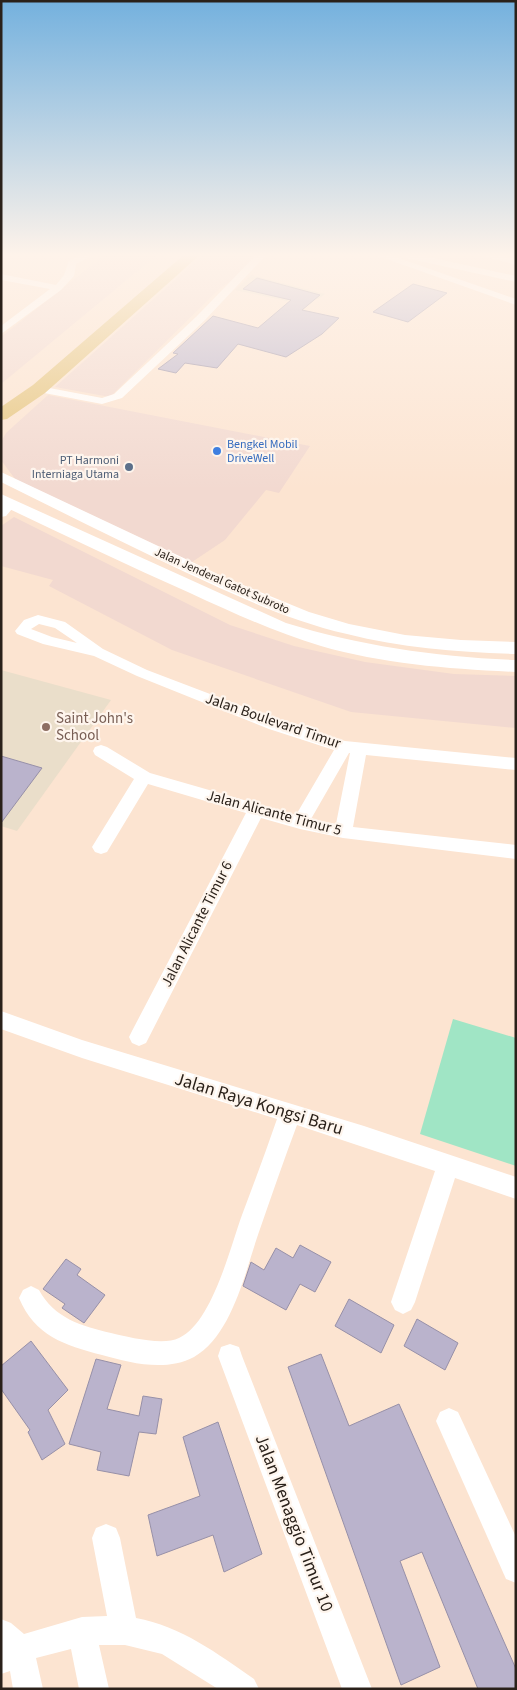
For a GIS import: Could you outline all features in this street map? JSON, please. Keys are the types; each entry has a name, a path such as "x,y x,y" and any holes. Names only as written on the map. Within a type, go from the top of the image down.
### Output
{"main road":[{"path":"1,415 39,389 104,332"},
{"path":"1,399 20,383"}],"street":[{"path":"39,389 111,400 118,396 186,332"},
{"name":"Jalan Jenderal Gatot Subroto","path":"1,476 150,550 268,604 314,620 405,641 516,648"},
{"name":"Jalan Jenderal Gatot Subroto","path":"5,505 280,627 328,642 398,656 466,664 516,666"},
{"path":"132,562 150,550"},
{"path":"466,664 468,646"},
{"name":"Jalan Boulevard Timur","path":"98,652 142,673 248,715 352,748 516,764"},
{"path":"300,823 352,748"},
{"path":"342,832 352,748"},
{"name":"Jalan Alicante Timur 5","path":"101,751 144,777 300,823 342,832 516,852"},
{"path":"100,847 144,777"},
{"name":"Jalan Alicante Timur 6","path":"139,1037 256,810"},
{"name":"Jalan Raya Kongsi Baru","path":"1,1020 82,1049 364,1136 516,1188"},
{"path":"31,1298 38,1311 54,1325 71,1334 112,1346 162,1352 182,1350 191,1345 204,1331 223,1301 290,1114"},
{"path":"403,1302 448,1165"},
{"name":"Jalan Menaggio Timur 10","path":"230,1356 357,1689"},
{"path":"449,1421 516,1569"},
{"path":"106,1538 124,1631"},
{"path":"82,1631 94,1689"},
{"path":"28,1689 8,1648 82,1631 124,1631 164,1641 195,1656 244,1689"}],"shaded area":[{"path":"7,332 64,332 1,384 1,337"},
{"path":"117,332 176,332 110,397 55,387"},
{"path":"48,395 310,446 279,493 266,490 225,540 192,562 15,479 1,460 1,442 6,433"},
{"path":"14,517 230,625 294,646 365,662 454,674 516,676 516,728 351,712 172,650 49,586 53,580 1,566 1,526"},
{"name":"Saint John's School","path":"1,670 111,700 17,831 1,826"}],"green space":[{"path":"453,1019 516,1038 516,1166 420,1134"}],"building":[{"path":"196,332 324,332 286,357 238,344 217,368 185,363 176,373 158,369 178,354 173,353"},
{"path":"1,756 42,768 1,823"},
{"path":"300,1245 331,1262 315,1292 300,1284 286,1310 243,1286 251,1262 264,1270 276,1248 293,1258"},
{"path":"66,1259 81,1269 77,1275 105,1295 84,1323 62,1308 65,1304 43,1289"},
{"path":"349,1299 394,1325 381,1353 335,1326"},
{"path":"417,1319 458,1343 445,1370 404,1346"},
{"path":"31,1341 68,1390 48,1410 65,1444 42,1460 28,1432 30,1430 1,1389 1,1366"},
{"path":"321,1354 349,1426 399,1404 516,1669 516,1689 478,1689 422,1552 400,1561 440,1667 401,1685 288,1367"},
{"path":"96,1359 121,1365 107,1409 139,1416 143,1396 162,1399 156,1434 139,1432 129,1476 97,1470 101,1452 69,1444"},
{"path":"218,1422 262,1554 224,1572 213,1535 157,1556 148,1515 200,1496 183,1437"}],"place":[{"name":"Bengkel Mobil DriveWell","path":"217,451"},
{"name":"PT Harmoni Interniaga Utama","path":"129,467"},
{"name":"Saint John's School","path":"46,727"}]}
